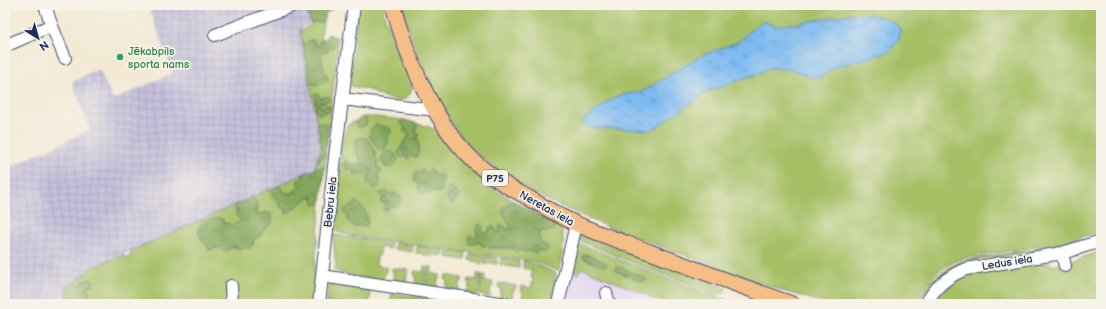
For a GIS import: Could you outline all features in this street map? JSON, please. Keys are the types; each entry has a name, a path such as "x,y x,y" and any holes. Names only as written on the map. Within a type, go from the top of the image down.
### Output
{"main road":[{"name":"Neretas iela","path":"393,5 407,50 426,94 435,110 465,152 487,172 514,190 576,224 730,283 792,304"}],"street":[{"path":"45,5 65,58"},
{"path":"214,35 294,5"},
{"name":"Bebru iela","path":"319,304 354,5"},
{"path":"5,46 50,26 51,24"},
{"path":"342,99 435,110"},
{"path":"558,304 576,224"},
{"name":"Ledus iela","path":"926,304 944,282 954,274 966,269 1062,253 1101,241"},
{"path":"1062,253 1065,266"},
{"path":"322,276 506,304"},
{"path":"231,286 232,304"}],"shaded area":[{"path":"148,5 305,5 311,23 300,29 321,147 315,169 156,241 92,267 83,276 65,287 69,304 5,304 5,169 90,130 72,82 99,69 113,100 173,73"},
{"path":"581,268 650,296 648,302 651,304 565,304 572,270 574,272"}],"green space":[{"path":"332,5 333,9 326,13 323,22 311,23 305,6"},
{"path":"358,5 383,5 384,13 398,55 412,88 410,94 400,101 378,95 369,90 351,86 350,81"},
{"path":"401,5 1101,5 1101,231 1062,243 968,257 949,264 935,274 913,304 828,304 780,290 606,226 551,202 504,175 472,149 451,122 434,90 414,46"},
{"path":"314,22 323,22 320,38 324,39 318,46 313,40 311,40 303,46 300,29 304,29"},
{"path":"329,34 334,36 336,42 332,48 323,52 321,55 324,70 328,79 322,84 310,84 303,46 308,41 313,40 318,46 320,41 326,39 327,35"},
{"path":"335,37 339,38 331,107 327,105 320,107 320,103 323,102 319,97 316,98 317,105 315,107 319,114 327,112 331,109 329,126 324,123 317,124 310,84 328,77 322,67 321,55 323,51 334,45"},
{"path":"315,93 319,94 320,99 328,96 329,100 324,103 320,103 319,106 321,108 327,105 331,107 331,109 327,112 318,114 315,110 317,105 315,102 316,98 314,96"},
{"path":"363,117 405,120 401,122 409,132 408,138 400,149 404,152 405,148 407,149 411,156 419,152 415,132 417,126 415,123 430,127 435,130 457,157 479,177 514,201 505,216 511,227 509,230 500,230 499,232 496,232 493,226 489,228 489,231 486,234 482,229 477,231 477,235 473,238 473,244 479,242 491,248 512,248 515,251 519,250 531,252 540,250 543,252 538,233 555,227 552,223 542,217 544,216 555,222 563,235 559,270 532,261 353,236 334,230 343,136 351,123 356,121 356,123 365,118"},
{"path":"363,117 367,120 366,125 361,128 357,126 356,121"},
{"path":"405,120 415,123 417,126 415,132 419,134 417,139 419,143 418,154 415,157 411,156 408,159 407,149 405,149 405,156 403,158 399,156 398,152 405,140 408,138 409,133 405,133 403,131 404,126 401,124 401,122"},
{"path":"324,123 329,126 327,143 323,148 323,158 317,161 321,147 317,124"},
{"path":"376,124 391,129 385,149 380,151 369,135 371,133 371,128"},
{"path":"365,137 373,147 378,163 377,168 382,170 378,177 380,181 379,186 375,188 367,184 369,173 372,169 368,170 365,174 356,175 351,169 346,169 344,167 344,163 346,161 353,165 358,163 361,165 363,164 359,155 356,153 355,141"},
{"path":"327,143 325,168 322,166 319,169 315,169 317,161 320,160 323,148"},
{"path":"392,151 398,160 392,167 385,167 382,161 383,156 385,152"},
{"path":"322,166 325,168 321,203 316,205 313,202 314,197 309,197 286,214 286,209 281,208 278,199 274,198 268,190 278,186 284,193 292,193 301,186 299,186 297,181 304,177 303,174 318,168 319,169"},
{"path":"423,169 426,174 430,169 435,175 443,176 441,185 443,189 440,192 436,193 433,190 430,194 426,192 422,194 419,192 419,184 415,182 414,176 417,172 421,173"},
{"path":"303,174 302,183 292,193 284,193 278,186"},
{"path":"450,187 453,188 459,196 453,204 447,200 449,193 446,189"},
{"path":"268,190 274,198 314,197 316,205 321,203 311,304 83,304 84,298 81,286 75,284 66,290 65,287 83,276 92,267 123,255 128,257 131,254 131,251 237,204 235,209 240,220 236,224 201,239 213,249 230,247 240,249 262,234 263,229 269,226 271,214 267,213 259,215 256,213 256,201 252,197"},
{"path":"380,193 390,193 387,197 388,201 391,201 392,193 395,193 401,197 401,202 397,206 391,206 388,210 383,210 384,206 387,204 382,204 381,200 384,198 380,195"},
{"path":"252,197 258,205 256,213 259,215 265,212 271,214 273,221 269,226 263,229 262,234 253,240 253,245 249,248 240,249 231,247 227,252 220,247 209,250 200,236 199,228 201,224 208,220 221,218 225,224 229,223 231,226 236,224 240,220 235,209 237,204"},
{"path":"514,201 552,223 555,227 553,230 546,233 543,231 539,233 541,239 540,243 547,246 548,249 545,253 538,250 537,253 519,250 515,251 512,248 497,248 489,247 487,245 483,246 479,242 469,244 468,237 470,234 474,238 477,235 475,228 478,225 481,224 483,226 482,230 486,234 489,231 489,228 493,226 497,232 499,232 499,226 501,225 509,230 511,227 503,215 503,209 506,205"},
{"path":"357,202 367,216 368,220 366,227 359,225 355,227 349,222 347,219 348,216 345,214 345,209"},
{"path":"333,235 391,243 390,249 380,247 379,256 377,256 376,265 387,267 383,280 344,274 333,269 336,268"},
{"path":"582,236 594,239 660,265 704,279 726,288 725,292 718,294 649,269 575,239"},
{"path":"395,243 413,246 412,252 394,249"},
{"path":"1073,243 1075,244 1054,249 970,261 961,264 945,272 933,282 918,304 916,304 926,287 933,279 950,267 963,261"},
{"path":"578,245 582,245 718,297 697,304 666,303 649,298 650,296 581,268 578,274 572,270 574,250"},
{"path":"417,246 430,248 428,256 425,256 425,254 416,253"},
{"path":"431,248 444,250 443,256 434,255 433,257 430,257"},
{"path":"448,251 466,253 465,260 447,257"},
{"path":"1101,251 1101,304 934,304 940,294 947,287 969,274 1036,263 1048,263 1053,265 1072,261"},
{"path":"470,254 483,256 482,264 469,260"},
{"path":"587,254 606,263 607,265 603,266 584,259 583,255"},
{"path":"485,256 497,258 497,264 484,264"},
{"path":"501,258 519,261 519,268 500,265"},
{"path":"523,261 556,273 552,300 550,303 539,304 522,302 523,291 520,291 521,286 531,288 533,278 531,277 532,270 523,268"},
{"path":"424,266 427,267 424,287 415,286 416,276 414,275 414,271 423,272"},
{"path":"429,267 432,267 431,273 440,275 440,278 438,278 437,289 426,287"},
{"path":"616,267 620,267 645,278 646,281 641,282 616,271"},
{"path":"392,268 409,270 406,284 392,283 394,272 392,272"},
{"path":"477,274 481,274 478,295 468,294 470,283 467,282 468,279 477,280"},
{"path":"446,275 462,278 459,292 446,290"},
{"path":"482,275 485,275 484,281 493,282 490,297 480,295"},
{"path":"89,279 93,280 94,282 92,285 87,287 90,293 88,297 84,298 83,304 69,304 66,290 78,283 79,286 81,286 84,281"},
{"path":"329,282 371,288 369,304 327,304"},
{"path":"499,283 516,286 515,290 513,290 512,300 500,298 501,288 498,287"},
{"path":"392,293 465,304 390,304"},
{"path":"720,298 725,299 723,304 700,304"}],"water":[{"path":"856,13 884,18 900,28 899,40 889,52 835,67 816,79 791,69 772,68 707,92 652,130 591,128 581,124 585,119 617,96 644,91 705,54 738,42 763,21 776,26"}],"place":[{"name":"Jēkabpils sporta nams","path":"120,57"}]}
